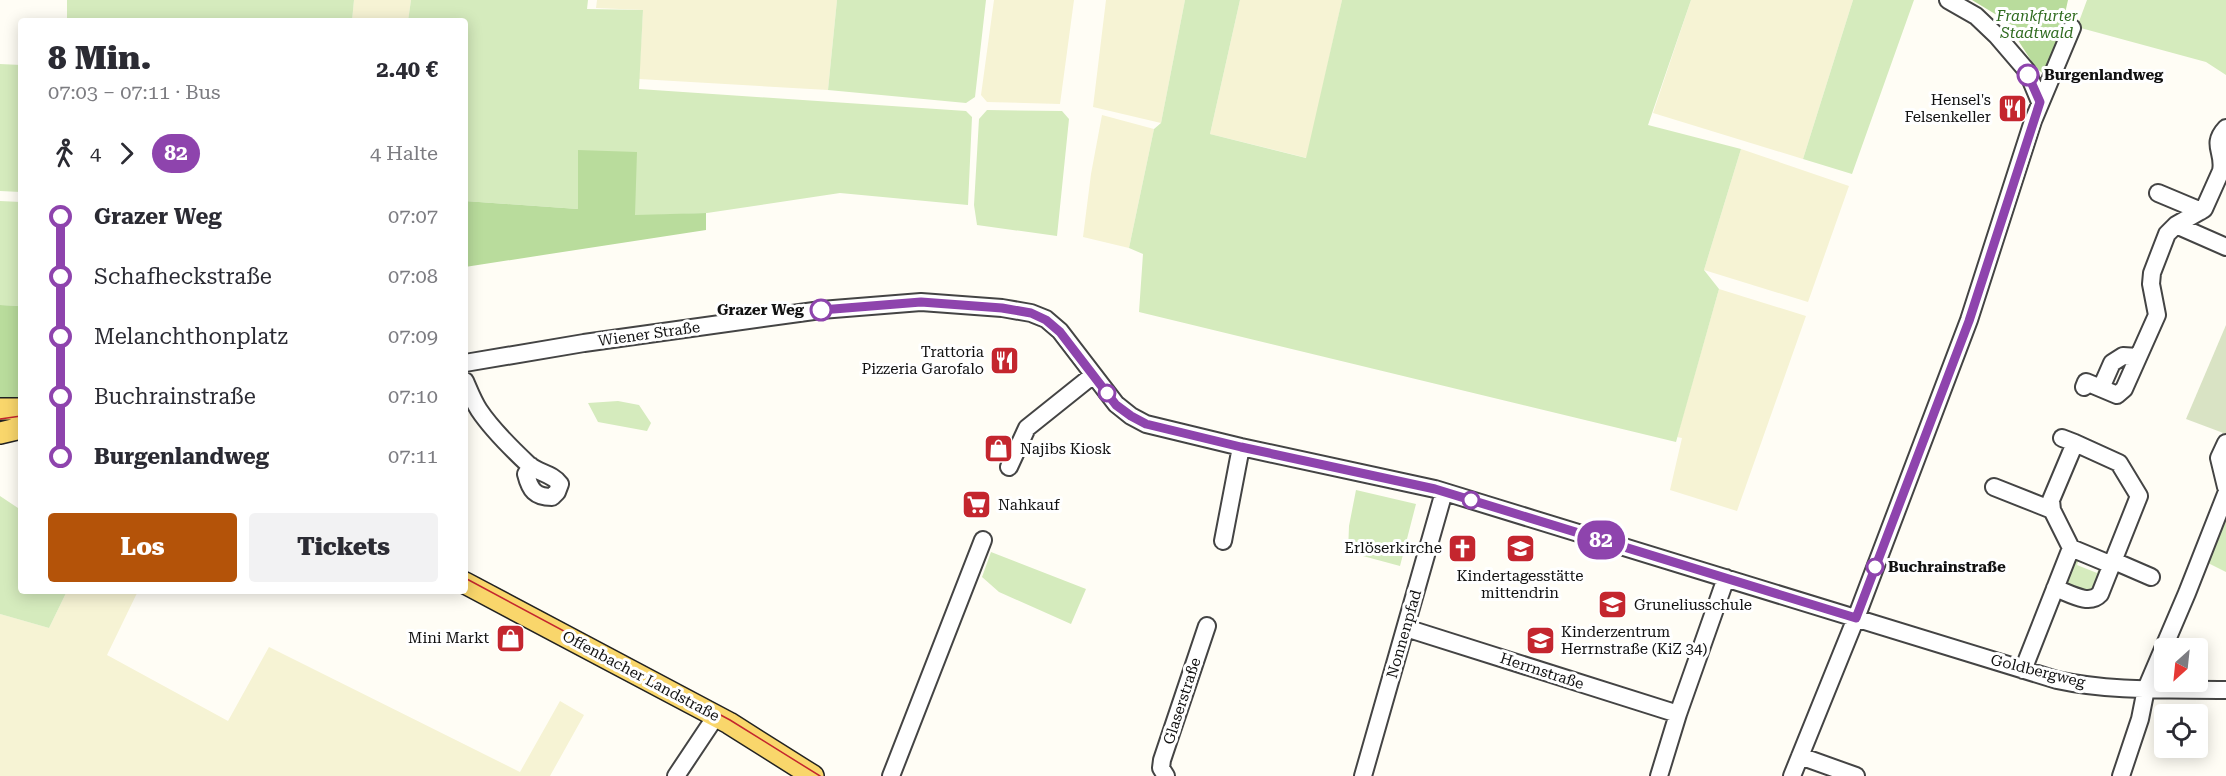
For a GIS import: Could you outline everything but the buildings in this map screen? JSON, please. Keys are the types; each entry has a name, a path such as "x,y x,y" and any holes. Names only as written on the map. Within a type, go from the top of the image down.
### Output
{"main road":[{"path":"0,409 18,409"},
{"path":"0,433 18,429"},
{"name":"Offenbacher Landstraße","path":"468,585 716,716 813,776"}],"street":[{"path":"1948,0 1976,16 1997,36 2027,71 2040,102"},
{"path":"1792,776 1856,618 1969,321 2040,102 2072,28"},
{"path":"2093,387 2117,394 2124,389 2157,315 2151,284 2152,273 2167,234 2176,225 2204,209 2221,171 2218,143 2220,135 2226,128"},
{"path":"2158,194 2201,211"},
{"path":"2176,225 2226,247"},
{"name":"Wiener Straße","path":"468,362 584,343 821,310 921,302 1002,308 1031,313 1046,320 1060,332 1116,405 1139,420 1241,447 1444,492 1856,618"},
{"path":"1009,467 1027,428 1092,376"},
{"path":"468,387 479,410 531,466"},
{"path":"2055,588 2089,600 2100,594 2113,563 2139,496 2119,463 2068,440 2051,500 2052,510 2071,548 2113,563 2151,577"},
{"path":"2226,443 2219,458 2226,487"},
{"path":"1223,541 1241,447"},
{"path":"1994,487 2052,510"},
{"name":"Nonnenpfad","path":"1363,776 1444,492"},
{"path":"2121,776 2140,719 2146,689 2226,494"},
{"path":"891,776 983,540"},
{"path":"2023,670 2071,548"},
{"path":"1659,776 1678,714 1726,578"},
{"name":"Goldbergweg","path":"1856,618 2069,682 2146,689 2226,690"},
{"name":"Glaserstraße","path":"1166,776 1161,768 1162,760 1207,626"},
{"name":"Herrnstraße","path":"1406,628 1678,714"},
{"path":"676,776 716,716"},
{"path":"1800,756 1856,776"}],"shaded area":[{"path":"354,0 411,0 408,18 352,18"},
{"path":"597,0 837,0 828,90 639,79 643,10 596,8"},
{"path":"994,0 1074,0 1060,104 987,102 981,95"},
{"path":"1106,0 1185,0 1161,123 1093,107"},
{"path":"1240,0 1342,0 1307,158 1210,134"},
{"path":"1691,0 1853,0 1803,159 1653,113"},
{"path":"1102,115 1154,129 1129,248 1083,237"},
{"path":"1741,149 1849,186 1808,302 1704,270"},
{"path":"1719,289 1806,316 1737,511 1670,490 1682,438 1677,437"},
{"path":"66,594 137,594 107,655 228,721 269,647 520,772 560,701 584,715 550,776 0,776 0,614 49,628"}],"green space":[{"path":"67,0 354,0 352,18 67,18"},
{"path":"411,0 588,0 587,9 643,10 639,89 966,111 972,117 968,205 840,193 707,213 634,216 579,150 578,209 468,201 468,18 408,18"},
{"path":"837,0 986,0 975,97 966,103 828,90"},
{"path":"1185,0 1240,0 1210,134 1306,158 1342,0 1691,0 1648,125 1741,149 1704,270 1719,289 1676,442 1139,312 1143,254 1129,248 1154,129 1161,123"},
{"path":"1853,0 1914,0 1852,174 1803,159"},
{"name":"Frankfurter Stadtwald","path":"1972,0 2068,0 2062,27 2045,75 2036,68 2005,20"},
{"path":"2087,0 2226,0 2226,75 2206,62 2077,27"},
{"path":"0,64 18,65 18,192 0,191"},
{"path":"987,110 1062,111 1069,119 1057,236 977,225 974,205 979,119"},
{"path":"578,150 637,152 635,215 706,213 706,230 468,267 468,201 578,209"},
{"path":"0,201 18,202 18,306 0,305"},
{"path":"0,305 18,306 18,398 0,397"},
{"path":"2226,325 2226,434 2186,419"},
{"path":"618,401 639,405 651,423 647,431 598,422 588,403"},
{"path":"1356,490 1416,504 1400,566 1348,552 1349,526"},
{"path":"0,496 18,508 18,594 66,594 49,628 0,614"},
{"path":"2226,516 2226,572 2208,563"},
{"path":"991,552 1086,589 1071,624 999,592 982,577"},
{"path":"2080,557 2077,565 2097,573 2100,564 2103,567 2094,594 2065,586 2071,561"}],"tram line":[{"path":"0,419 18,416"},
{"path":"468,580 730,720 820,776"}],"bus line":[{"name":"82","path":"821,310 921,302 1002,308 1031,313 1046,320 1060,332 1116,405 1146,424 1435,489 1856,618 1969,321 2040,102 2028,75"}],"place":[{"name":"Burgenlandweg","path":"2028,75"},
{"name":"Hensel's Felsenkeller","path":"2012,109"},
{"name":"Grazer Weg","path":"821,310"},
{"name":"Trattoria Pizzeria Garofalo","path":"1005,361"},
{"name":"Najibs Kiosk","path":"999,449"},
{"name":"Nahkauf","path":"977,505"},
{"name":"Erlöserkirche","path":"1463,548"},
{"name":"Kindertagesstätte mittendrin","path":"1520,549"},
{"name":"Buchrainstraße","path":"1875,567"},
{"name":"Gruneliusschule","path":"1613,605"},
{"name":"Mini Markt","path":"510,638"},
{"name":"Kinderzentrum Herrnstraße (KiZ 34)","path":"1540,641"}]}
